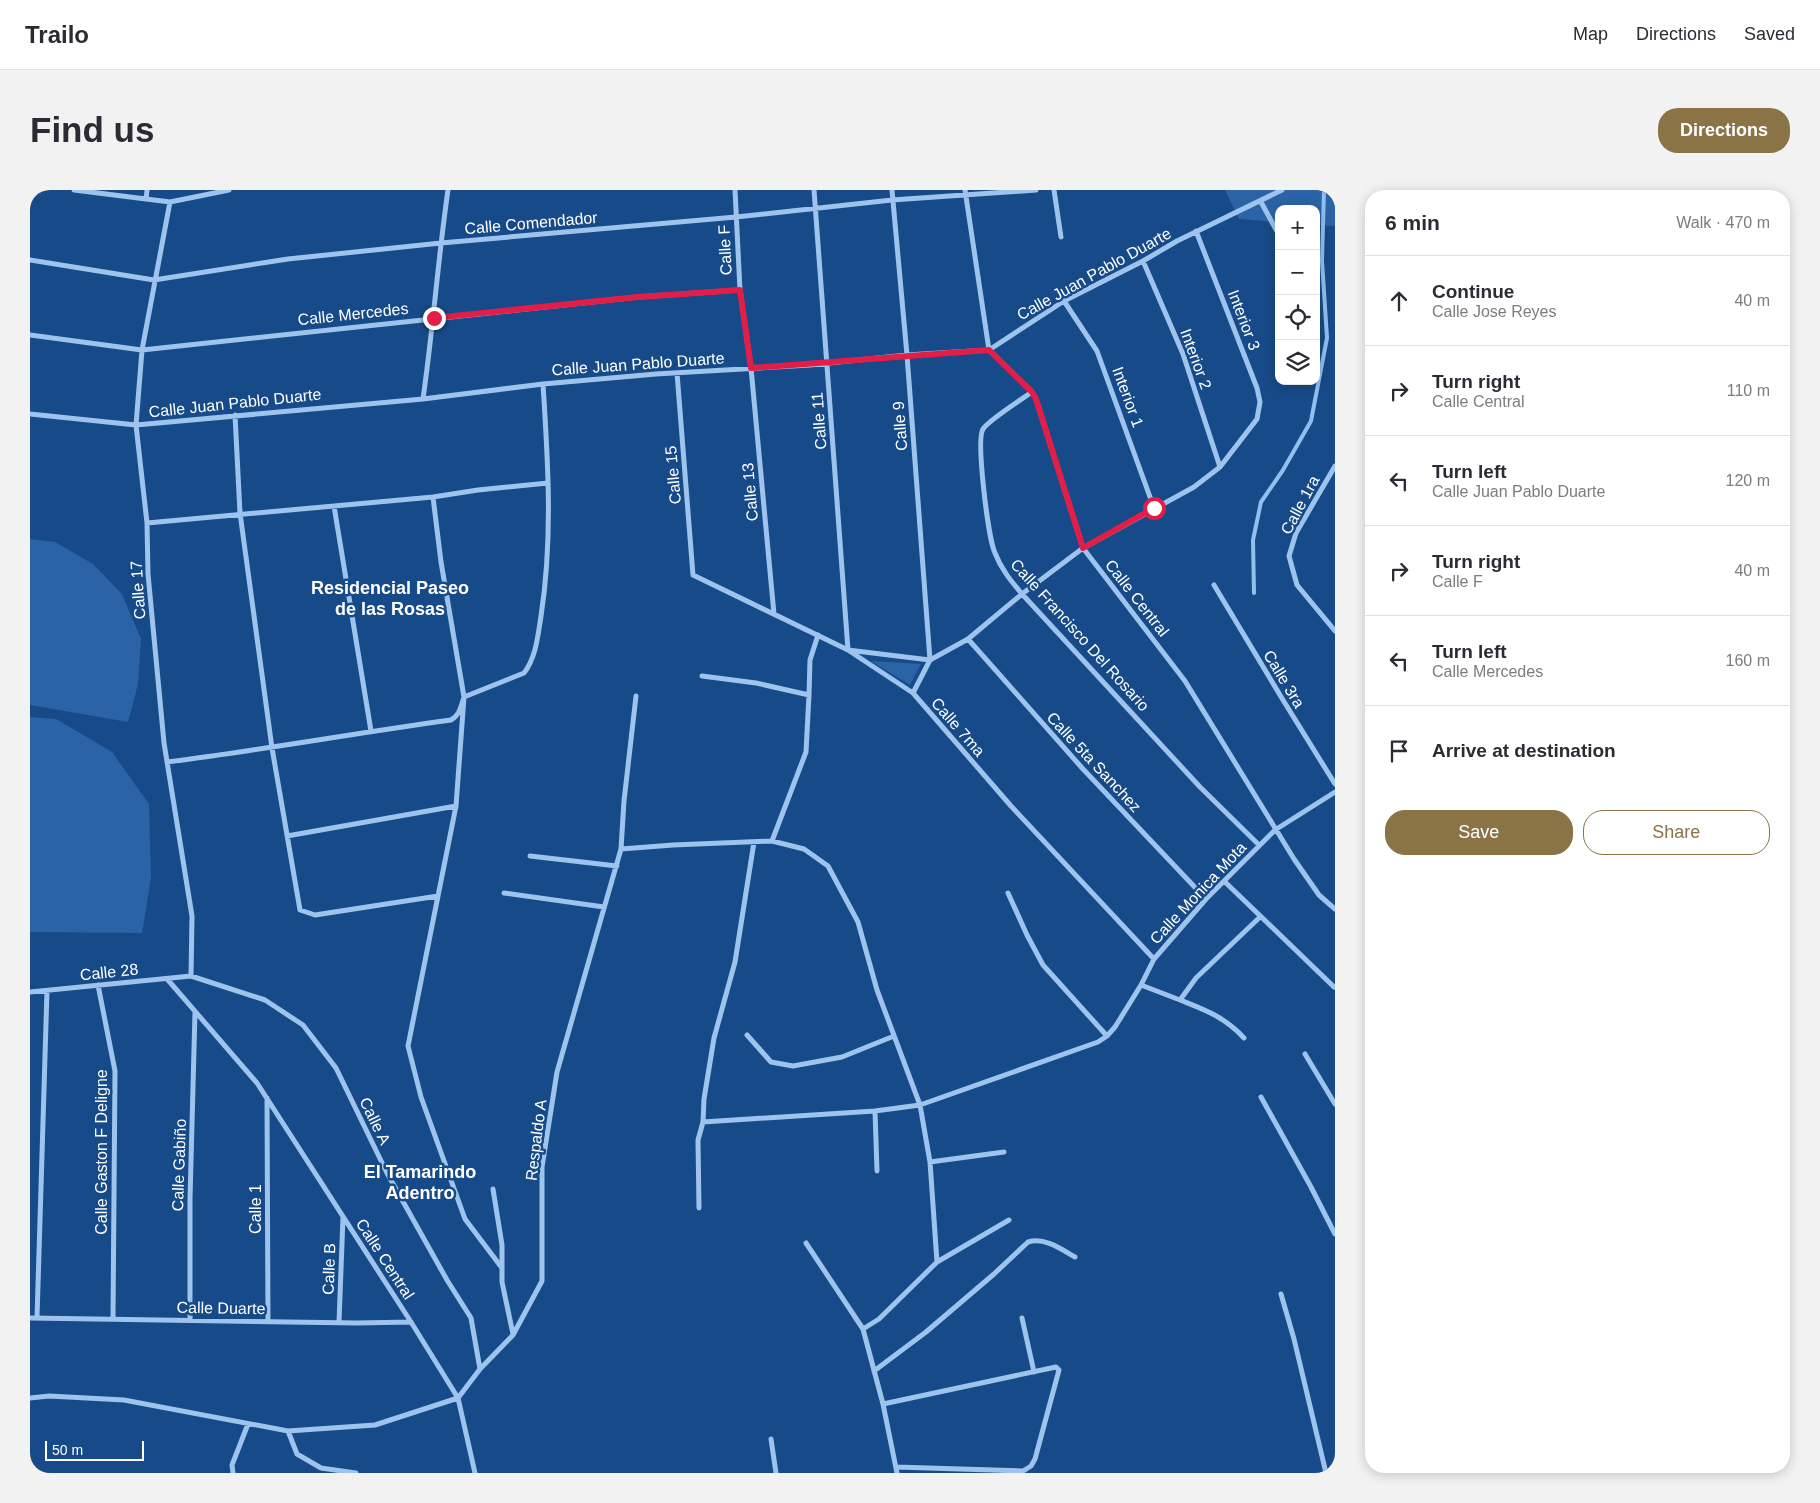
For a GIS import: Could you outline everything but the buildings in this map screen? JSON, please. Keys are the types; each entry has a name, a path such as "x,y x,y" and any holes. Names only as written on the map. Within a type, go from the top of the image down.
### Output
{"street":[{"path":"74,190 170,202 229,190"},
{"path":"146,199 147,190"},
{"path":"423,398 448,190"},
{"name":"Calle F","path":"735,190 740,290 751,368"},
{"name":"Calle 11","path":"814,190 848,650"},
{"name":"Calle 9","path":"892,190 907,355 930,660"},
{"name":"Calle Comendador","path":"30,260 154,280 288,259 441,243 736,217 965,192 1036,190"},
{"path":"1054,190 1061,237"},
{"name":"Calle Juan Pablo Duarte","path":"30,414 136,425 423,398 543,384 989,350 1064,301 1196,231 1261,202 1282,190"},
{"path":"965,192 989,350"},
{"name":"Calle 17","path":"170,202 142,350 136,425 147,522 148,574 167,762 192,916 191,976"},
{"path":"1261,202 1275,228"},
{"name":"Interior 3","path":"1196,231 1260,402 1257,419 1220,467"},
{"name":"Interior 2","path":"1144,260 1183,354 1220,467"},
{"name":"Calle Mercedes","path":"30,335 142,350 638,297 740,290"},
{"name":"Interior 1","path":"1064,301 1097,351 1154,508"},
{"name":"Calle Central","path":"989,350 1032,392 1036,399 1083,548 1185,681 1275,830 1319,895 1335,909"},
{"name":"Calle 13","path":"751,368 774,614"},
{"name":"Calle 15","path":"677,373 693,575"},
{"path":"167,762 272,748 370,731 451,720 459,712 464,697 524,673 530,665 538,633 548,566 548,483 543,384"},
{"name":"Calle Francisco Del Rosario","path":"1032,392 986,425 981,433 983,483 989,530 994,551 1002,569 1022,594 1200,787 1259,845"},
{"path":"235,415 240,513 272,748 300,910 315,915 438,896"},
{"name":"Calle 1ra","path":"1335,466 1296,533 1289,556 1297,586 1335,631"},
{"path":"913,693 930,660 968,639 1022,594 1083,548 1194,486 1220,467"},
{"path":"147,522 433,497 478,490 548,483"},
{"path":"433,497 464,697 456,806 408,1046 421,1097 465,1220 502,1268"},
{"path":"334,506 370,731"},
{"name":"Calle 7ma","path":"693,575 848,650 913,693 1011,806 1154,959"},
{"name":"Calle 3ra","path":"1214,585 1282,700 1335,784"},
{"path":"772,841 806,752 810,660 818,635"},
{"name":"Calle 5ta Sanchez","path":"968,639 1082,769 1206,899"},
{"path":"848,650 930,660"},
{"path":"702,676 756,683 808,695"},
{"name":"Respaldo A","path":"458,1398 480,1369 513,1335 542,1281 542,1167 557,1072 622,849 624,801 636,696"},
{"name":"Calle Monica Mota","path":"1107,1036 1115,1027 1141,985 1154,959 1206,899 1275,830 1335,792"},
{"path":"287,836 456,806"},
{"path":"622,849 772,841 804,849 828,866 858,922 877,990 920,1105 930,1162 937,1262"},
{"path":"699,1208 698,1140 703,1122 704,1099 714,1038 735,962 754,842"},
{"path":"530,856 617,866"},
{"path":"1224,882 1334,987"},
{"path":"504,893 604,906"},
{"path":"703,1122 875,1111 920,1105 1098,1042 1107,1036 1043,965 1008,893"},
{"path":"1180,1000 1202,972 1260,916"},
{"name":"Calle 28","path":"30,992 168,980 191,976"},
{"name":"Calle A","path":"191,976 265,1000 303,1025 336,1068 387,1174 447,1280 471,1318 480,1369"},
{"name":"Calle Central","path":"168,980 257,1083 411,1322 458,1398 475,1473"},
{"name":"Calle Gaston F Deligne","path":"98,985 115,1071 113,1319"},
{"path":"1141,985 1222,1018 1232,1025 1244,1038"},
{"path":"36,1318 47,991"},
{"name":"Calle Gabiño","path":"190,1320 190,1199 195,1011"},
{"path":"747,1035 771,1062 792,1066 842,1057 894,1036"},
{"path":"1305,1054 1335,1104"},
{"path":"1261,1097 1335,1234"},
{"name":"Calle 1","path":"267,1098 268,1321"},
{"path":"875,1111 877,1171"},
{"path":"930,1162 1004,1152"},
{"path":"493,1189 502,1245 502,1282 513,1335"},
{"name":"Calle B","path":"339,1322 343,1216"},
{"path":"863,1329 879,1319 937,1262 1009,1220"},
{"path":"874,1371 926,1332 1028,1242 1035,1240 1044,1241 1076,1256"},
{"path":"806,1243 863,1329 883,1404 896,1470 1023,1470 1031,1466 1040,1442 1059,1370 1056,1367 883,1404"},
{"path":"1282,1294 1326,1473"},
{"name":"Calle Duarte","path":"30,1318 411,1322"},
{"path":"1022,1318 1034,1372"},
{"path":"30,1398 49,1396 124,1400 288,1431 375,1425 458,1398"},
{"path":"233,1473 232,1465 248,1424"},
{"path":"288,1431 297,1454 321,1468 356,1473"},
{"path":"770,1439 776,1473"}],"shaded area":[{"path":"1225,190 1335,190 1335,226 1320,225 1320,205 1275,205 1275,222 1239,219"},
{"path":"30,539 55,542 93,564 122,594 141,639 138,684 128,722 30,705"},
{"path":"871,661 921,664 910,685"},
{"path":"30,717 56,719 112,752 149,804 151,878 142,933 30,932"}],"waterway":[{"path":"1254,593 1253,540 1261,502 1283,470 1311,421 1327,338 1322,261 1324,190"}],"district":[{"name":"Residencial Paseo de las Rosas","path":"390,598"},
{"name":"El Tamarindo Adentro","path":"420,1182"}],"route":[{"path":"434,318 638,297 740,290 751,368 989,350 1032,392 1036,399 1083,548 1154,508"}]}
